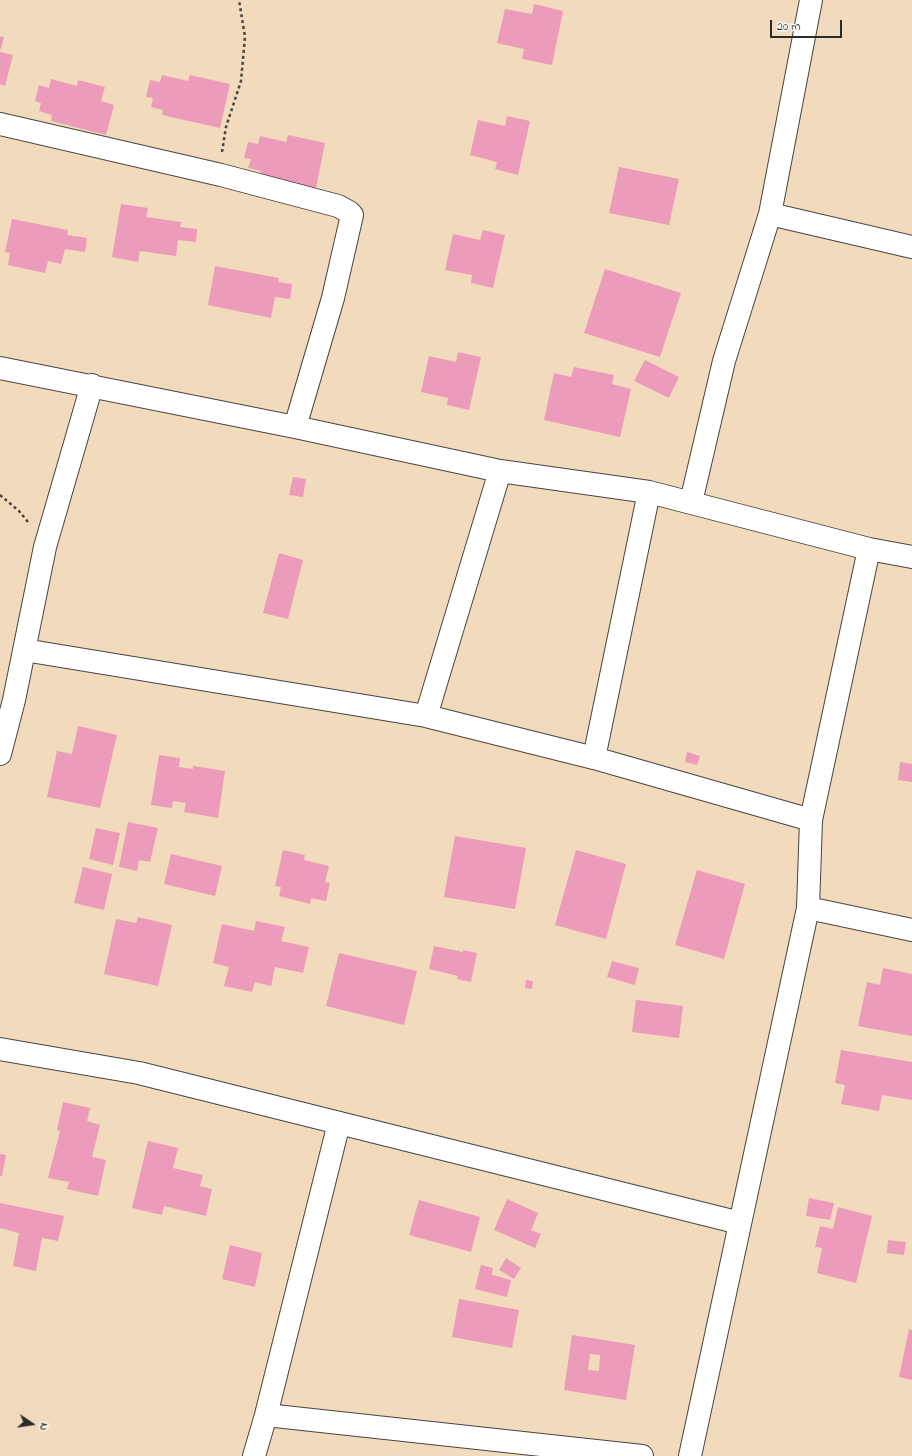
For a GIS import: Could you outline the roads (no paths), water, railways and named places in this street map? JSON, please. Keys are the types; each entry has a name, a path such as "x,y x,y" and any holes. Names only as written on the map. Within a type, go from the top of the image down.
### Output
{"street":[{"path":"691,502 724,361 770,214 811,0"},
{"path":"0,124 221,175 338,206 352,215 333,298 295,427"},
{"path":"770,214 912,246"},
{"path":"0,368 92,385 500,471 649,492 869,549 912,557"},
{"path":"0,754 7,696 24,650 45,547 92,385"},
{"path":"426,716 500,471"},
{"path":"594,758 649,492"},
{"path":"690,1456 808,908 810,820 869,549"},
{"path":"24,650 426,716 594,758 810,820"},
{"path":"808,908 912,930"},
{"path":"0,1049 139,1073 740,1222"},
{"path":"254,1456 266,1415 339,1123"},
{"path":"266,1415 642,1456"}]}
